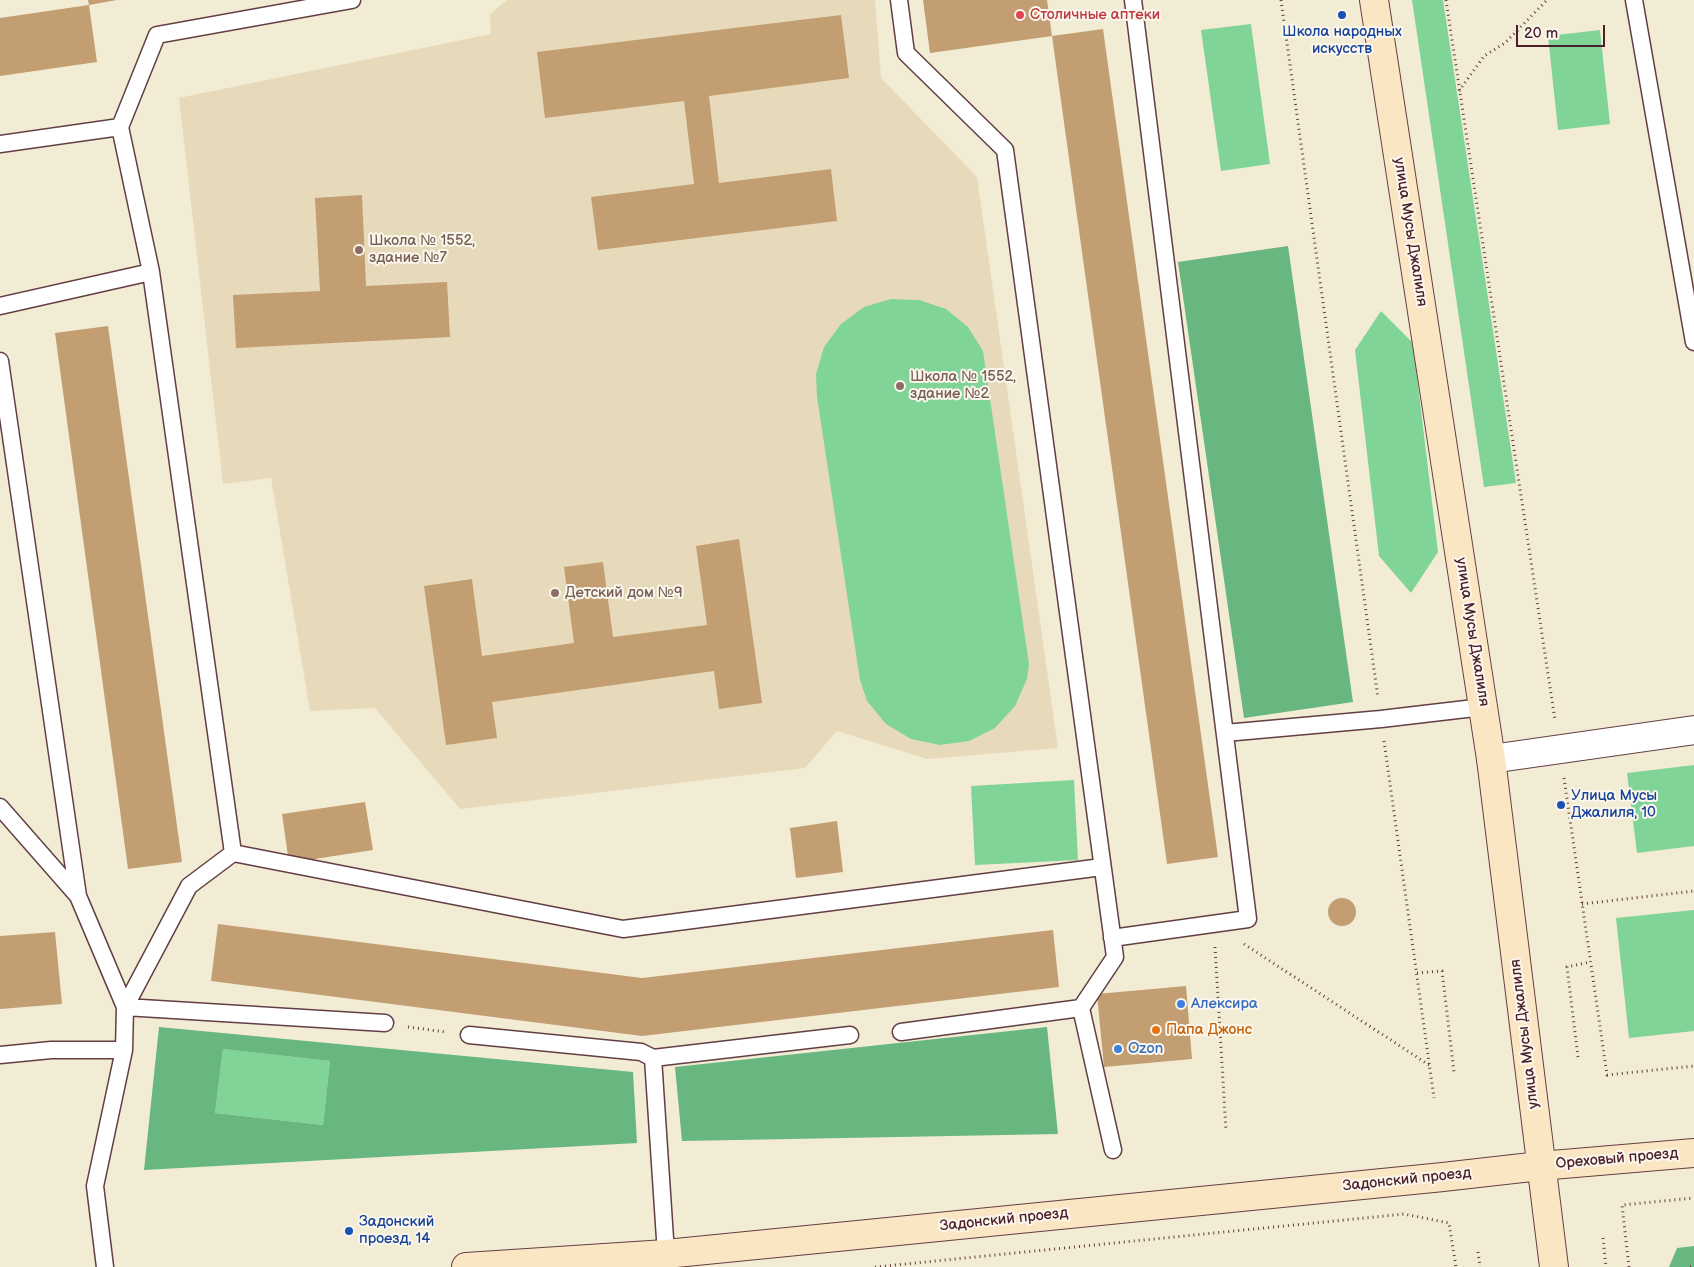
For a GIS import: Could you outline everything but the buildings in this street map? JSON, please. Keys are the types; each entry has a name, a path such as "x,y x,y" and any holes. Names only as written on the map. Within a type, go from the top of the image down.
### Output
{"main road":[{"name":"улица Мусы Джалиля","path":"1374,0 1491,759 1554,1267"},
{"name":"Ореховый проезд","path":"1540,1166 1694,1153"},
{"name":"Задонский проезд","path":"466,1267 666,1254 1540,1166"}],"street":[{"path":"1491,759 1694,730"}],"lane":[{"path":"233,853 151,272 120,127 157,35 352,0"},
{"path":"899,0 906,53 1004,150 1115,957 1081,1008 1113,1150"},
{"path":"1112,938 1248,919 1132,0"},
{"path":"1634,0 1694,342"},
{"path":"0,144 120,127"},
{"path":"0,306 151,272"},
{"path":"0,361 78,896 125,1007 124,1050 95,1186 105,1267"},
{"path":"1225,733 1381,719 1483,707"},
{"path":"0,807 78,896"},
{"path":"125,1007 189,886 233,853 623,929 1102,867"},
{"path":"125,1007 385,1023"},
{"path":"901,1032 1081,1008"},
{"path":"468,1035 641,1052 653,1058 850,1035"},
{"path":"0,1056 51,1050 124,1050"},
{"path":"653,1058 666,1254"}],"path":[{"path":"1281,0 1377,690"},
{"path":"1446,0 1560,750 1607,1075 1694,1066"},
{"path":"1459,92 1484,56 1505,42 1547,0"},
{"path":"1385,742 1434,1098"},
{"path":"1582,904 1694,891"},
{"path":"1213,924 1430,1065"},
{"path":"1213,924 1226,1131"},
{"path":"1578,1057 1567,967 1590,962"},
{"path":"1417,973 1442,971 1454,1072"},
{"path":"385,1023 468,1035"},
{"path":"1629,1267 1622,1205 1694,1198"},
{"path":"874,1267 1404,1214 1449,1223 1456,1267"},
{"path":"1603,1238 1606,1267"},
{"path":"1478,1252 1480,1267"}],"shaded area":[{"path":"507,0 875,0 881,78 977,177 1058,748 927,759 837,731 805,768 460,809 375,708 310,711 271,478 223,484 179,98 491,34 490,14"}],"green space":[{"path":"1412,0 1443,0 1516,483 1484,487"},
{"path":"1251,24 1270,164 1221,171 1201,30"},
{"path":"1600,30 1610,124 1558,130 1548,36"},
{"path":"1288,246 1353,702 1244,718 1178,262"},
{"path":"891,299 919,300 946,309 968,327 983,351 1029,664 1027,679 1015,706 995,728 969,741 940,745 911,739 886,724 867,701 860,680 817,397 816,374 824,347 841,324 864,307"},
{"path":"1381,311 1413,343 1438,552 1411,593 1379,556 1355,350"},
{"path":"1694,765 1694,846 1637,853 1627,773"},
{"path":"1074,780 1078,860 975,865 971,786"},
{"path":"1694,910 1694,1031 1629,1038 1616,918"},
{"path":"159,1027 633,1072 637,1143 144,1170","holes":["223,1049 330,1061 323,1125 215,1113"]},
{"path":"1047,1027 1058,1134 682,1141 675,1067"},
{"path":"223,1049 330,1061 323,1125 215,1113"},
{"path":"1694,1246 1694,1267 1669,1267 1677,1248"}],"place":[{"name":"Столичные аптеки","path":"1020,15"},
{"name":"Школа народных искусств","path":"1342,15"},
{"name":"Школа № 1552, здание №7","path":"359,250"},
{"name":"Школа № 1552, здание №2","path":"900,386"},
{"name":"Детский дом №9","path":"555,593"},
{"name":"Улица Мусы Джалиля, 10","path":"1561,805"},
{"name":"Алексира","path":"1181,1004"},
{"name":"Папа Джонс","path":"1156,1030"},
{"name":"Ozon","path":"1118,1049"},
{"name":"Задонский проезд, 14","path":"349,1231"}]}
